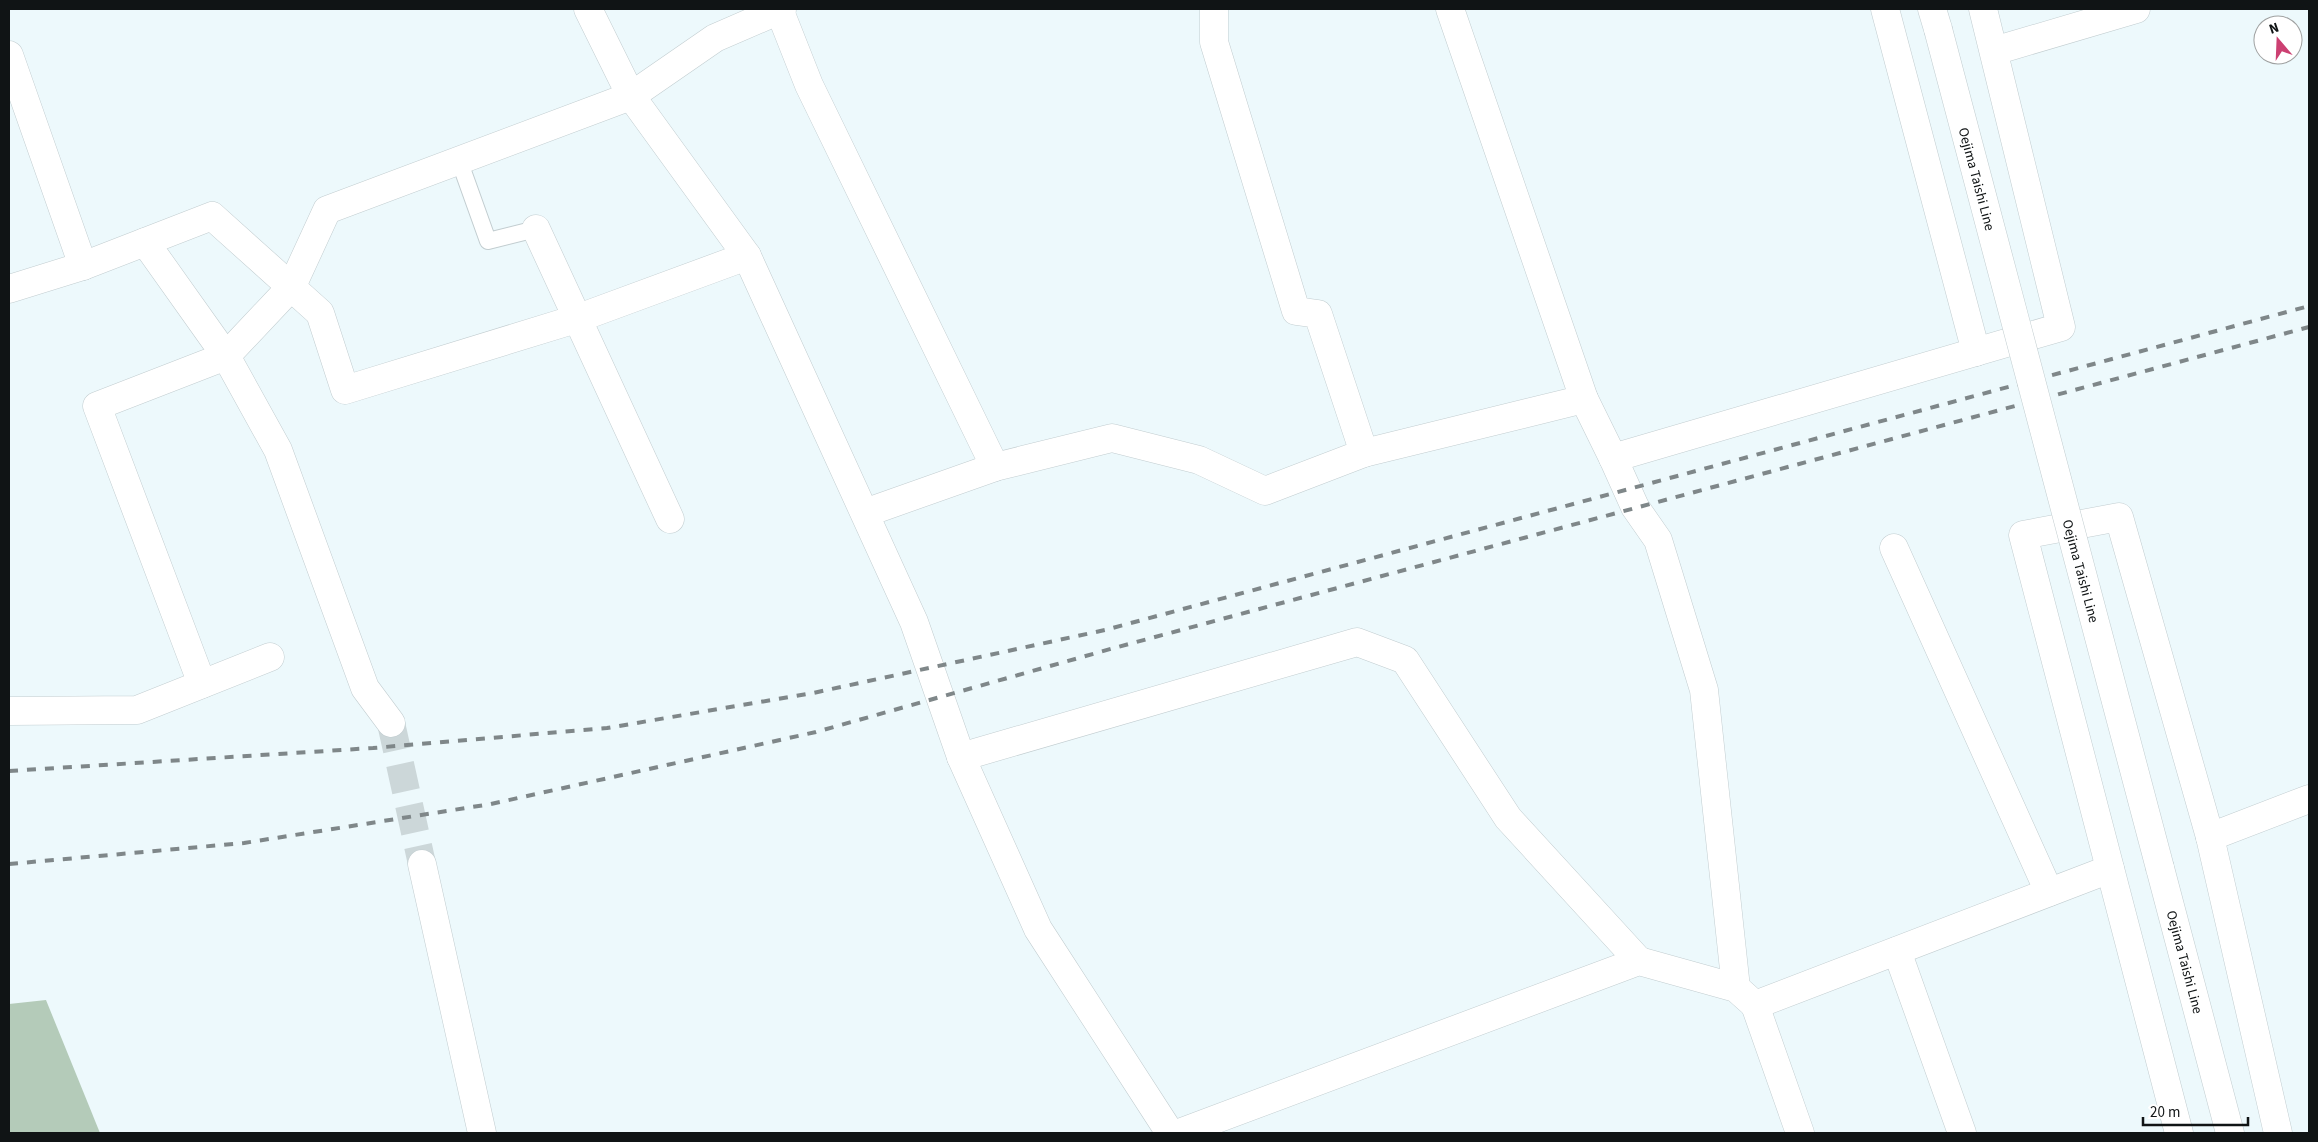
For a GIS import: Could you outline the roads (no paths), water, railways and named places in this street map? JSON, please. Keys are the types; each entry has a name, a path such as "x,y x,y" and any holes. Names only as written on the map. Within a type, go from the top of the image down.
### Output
{"street":[{"path":"588,9 631,96 747,256 914,622 961,757 1038,929 1170,1133"},
{"path":"202,684 97,406 226,356 292,286 327,210 631,96 715,38 780,9 809,85 995,467"},
{"path":"1214,9 1214,42 1296,312 1318,314 1364,453"},
{"path":"1450,9 1584,399 1614,458 1635,507 1658,540 1704,690 1745,997 1800,1133"},
{"path":"1885,9 1976,352"},
{"path":"1614,458 2061,327 1983,9"},
{"path":"1994,51 2136,9"},
{"name":"Oejima Taishi Line","path":"1935,19 2230,1133"},
{"path":"9,55 83,266"},
{"path":"9,289 83,266 212,216 320,313 344,390 576,319 747,256"},
{"path":"536,229 670,519"},
{"path":"146,242 226,356 278,450 365,688 392,723"},
{"path":"865,513 995,467 1112,438 1199,460 1265,491 1364,453 1584,399"},
{"path":"2179,1133 2024,535 2119,517 2210,836 2278,1133"},
{"path":"1894,548 2049,892"},
{"path":"961,757 1357,642 1405,660 1508,818 1639,961 1745,997 1897,951 2110,869"},
{"path":"9,711 137,710 270,657"},
{"path":"2210,836 2309,799"},
{"path":"422,864 482,1133"},
{"path":"1897,951 1962,1133"},
{"path":"1179,1133 1639,961"}],"lane":[{"path":"458,160 488,241 536,229"}],"tunnel":[{"path":"391,723 422,864"}],"railway":[{"path":"9,771 373,748 607,728 813,693 1105,630 2309,306"},
{"path":"9,864 244,843 491,804 816,732 1114,648 2309,327"}]}
